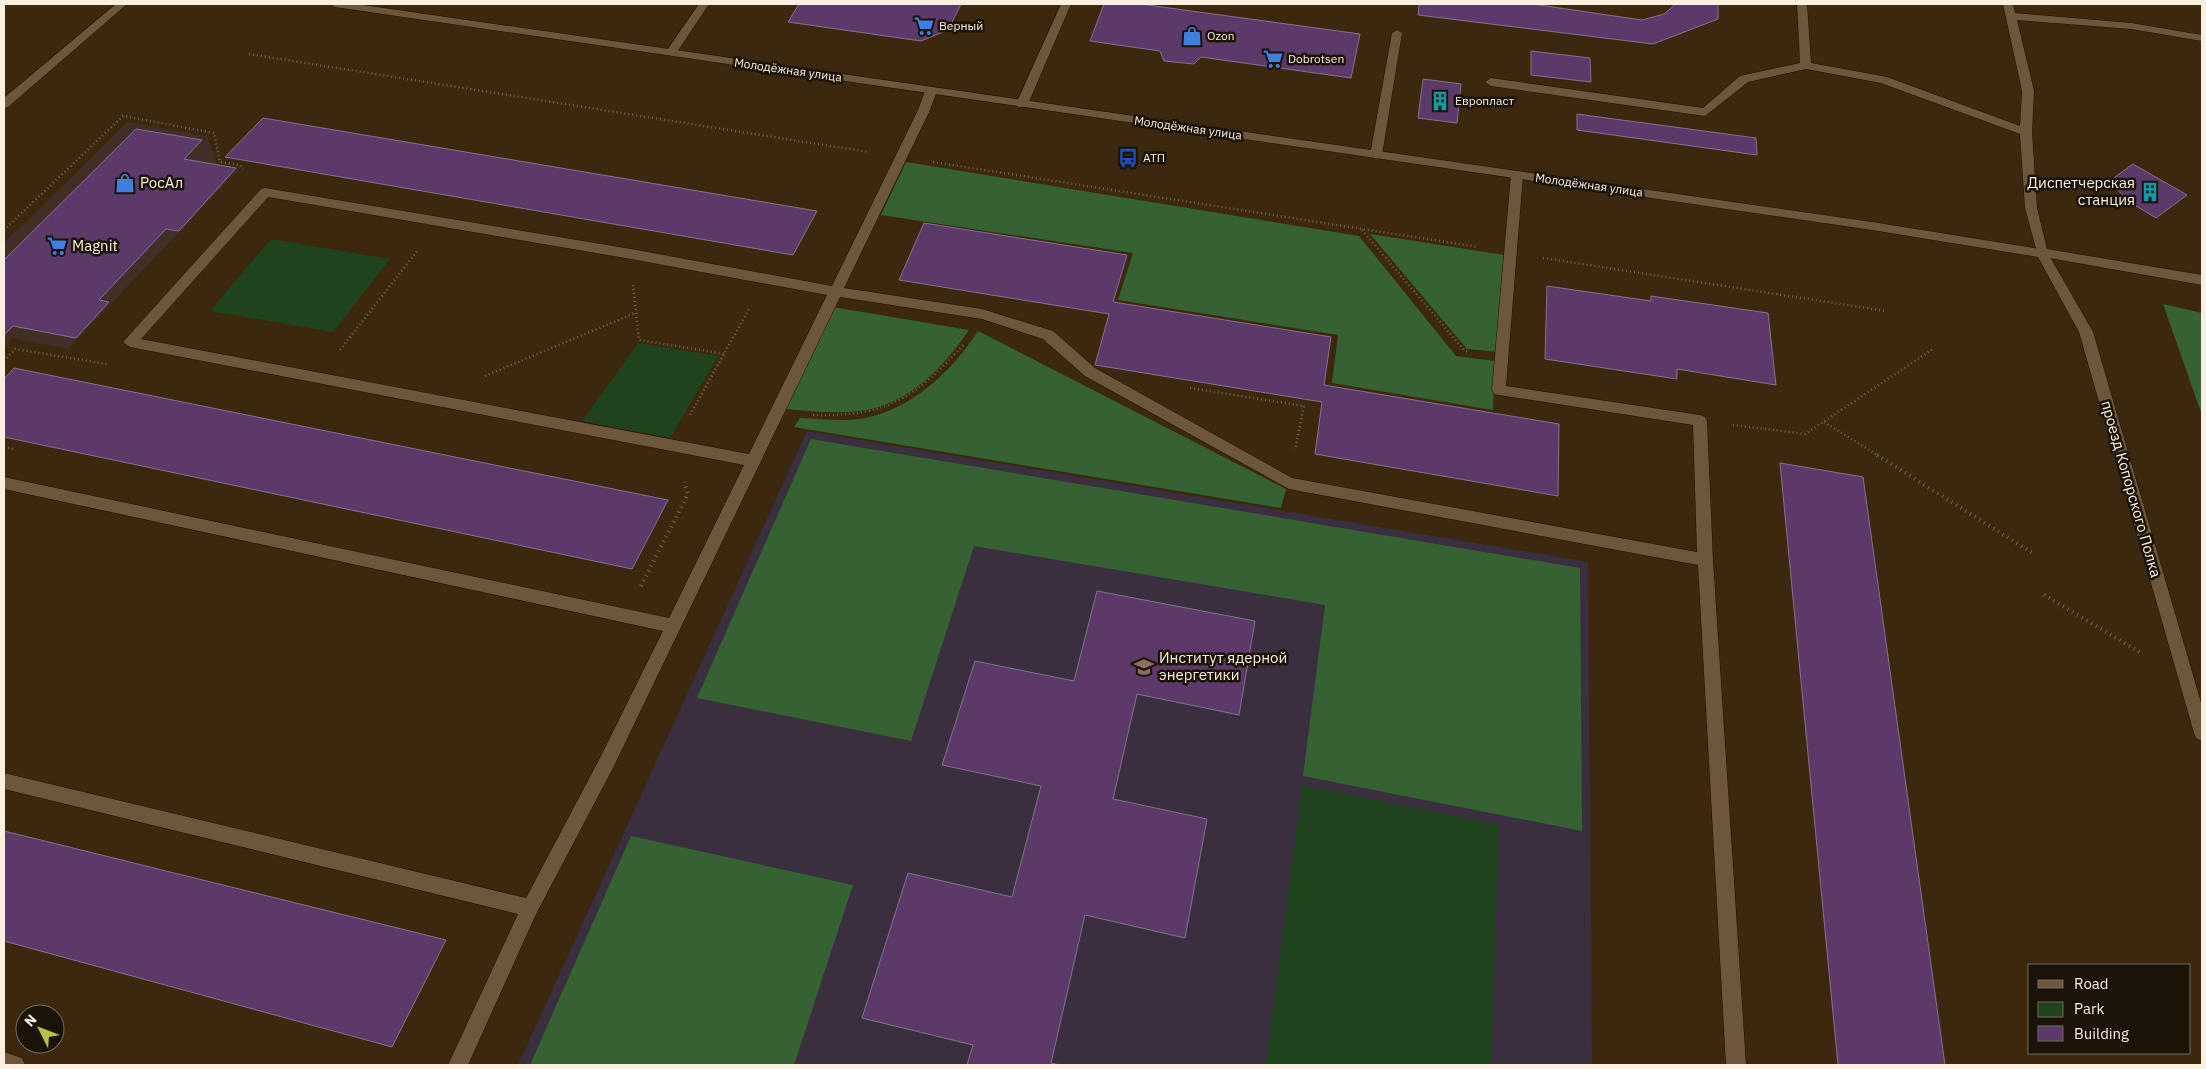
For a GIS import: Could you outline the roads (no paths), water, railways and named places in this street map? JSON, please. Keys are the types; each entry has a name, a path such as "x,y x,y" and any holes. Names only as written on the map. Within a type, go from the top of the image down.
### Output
{"street":[{"path":"4,104 122,4"},
{"name":"Молодёжная улица","path":"335,4 1517,175 2042,253 2202,280"},
{"path":"671,53 704,4"},
{"path":"1022,104 1066,4"},
{"path":"1802,4 1806,65"},
{"name":"проезд Копорского Полка","path":"2008,4 2028,91 2026,132 2031,208 2042,253 2086,332 2202,733"},
{"path":"2012,16 2131,26 2202,38"},
{"path":"1376,155 1397,33"},
{"path":"1491,82 1705,112 1744,80 1806,65 1883,80 2026,132"},
{"path":"458,1065 530,908 607,762 924,110 931,91"},
{"path":"1517,175 1499,390 1700,421 1705,560 1736,1065"},
{"path":"754,460 130,342 265,192 630,254 765,280 982,314 1048,335 1090,372 1289,483 1705,560"},
{"path":"4,483 673,626"},
{"path":"4,781 530,908"},
{"path":"4,1062 15,1065"}],"place":[{"name":"Верный","path":"924,26"},
{"name":"Ozon","path":"1192,36"},
{"name":"Dobrotsen","path":"1273,59"},
{"name":"Европласт","path":"1440,101"},
{"name":"АТП","path":"1128,158"},
{"name":"РосАл","path":"125,183"},
{"name":"Диспетчерская станция","path":"2150,192"},
{"name":"Magnit","path":"57,246"},
{"name":"Институт ядерной энергетики","path":"1144,667"}]}
